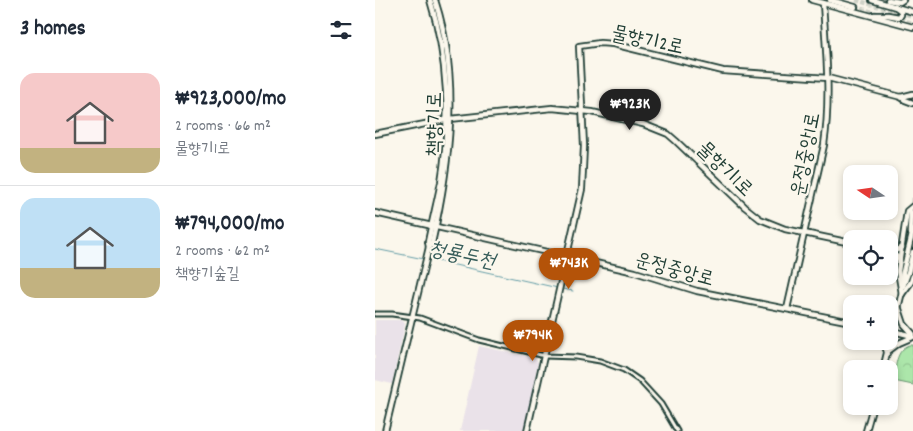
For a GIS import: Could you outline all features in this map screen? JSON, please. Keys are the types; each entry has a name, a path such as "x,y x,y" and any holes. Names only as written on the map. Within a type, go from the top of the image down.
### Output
{"street":[{"name":"책향기로","path":"430,0 442,55 448,120"},
{"name":"책향기로","path":"385,431 411,316 429,247 432,244 433,227 448,160 450,87 443,33 435,0"},
{"path":"812,0 913,27"},
{"path":"830,0 855,7"},
{"path":"872,0 913,12"},
{"path":"888,0 899,2 903,0"},
{"name":"운정중앙1로","path":"787,309 824,145 828,108 823,3"},
{"path":"862,14 889,15 899,18 901,11 895,6"},
{"name":"물향기2로","path":"545,356 582,189 584,146 579,46 600,43 613,44 723,71 827,78 901,97 913,103"},
{"path":"901,97 913,94"},
{"name":"물향기1로","path":"375,134 448,120 545,108 582,111 643,124 668,134 753,214 776,226 843,241"},
{"path":"902,294 898,271 907,211 913,206"},
{"path":"909,247 911,212"},
{"name":"운정중앙로","path":"375,213 635,272 697,291 843,320"},
{"path":"913,230 903,272 902,294 898,306 904,324 913,336"},
{"path":"898,249 902,247"},
{"path":"903,286 909,274 913,252"},
{"path":"902,294 913,276"},
{"path":"375,314 392,314 420,318 479,340 545,356 584,358 600,361 624,370 640,381 661,404 677,431"},
{"path":"898,332 913,336"},
{"path":"885,360 887,352 913,336"},
{"path":"527,431 545,356"},
{"path":"866,431 870,415"}],"shaded area":[{"path":"375,320 403,320 405,324 392,384 375,380"},
{"path":"479,346 536,358 538,363 524,431 460,431"}],"green space":[{"path":"913,345 913,385 898,382 898,360 905,347"}],"waterway":[{"name":"청룡두천","path":"375,249 424,259"},
{"name":"청룡두천","path":"428,259 558,288"},
{"name":"청룡두천","path":"562,289 573,291"}],"tunnel":[{"path":"856,0 913,16"},
{"path":"855,7 880,14"},
{"path":"894,18 913,23"},
{"path":"912,209 913,196"}]}
